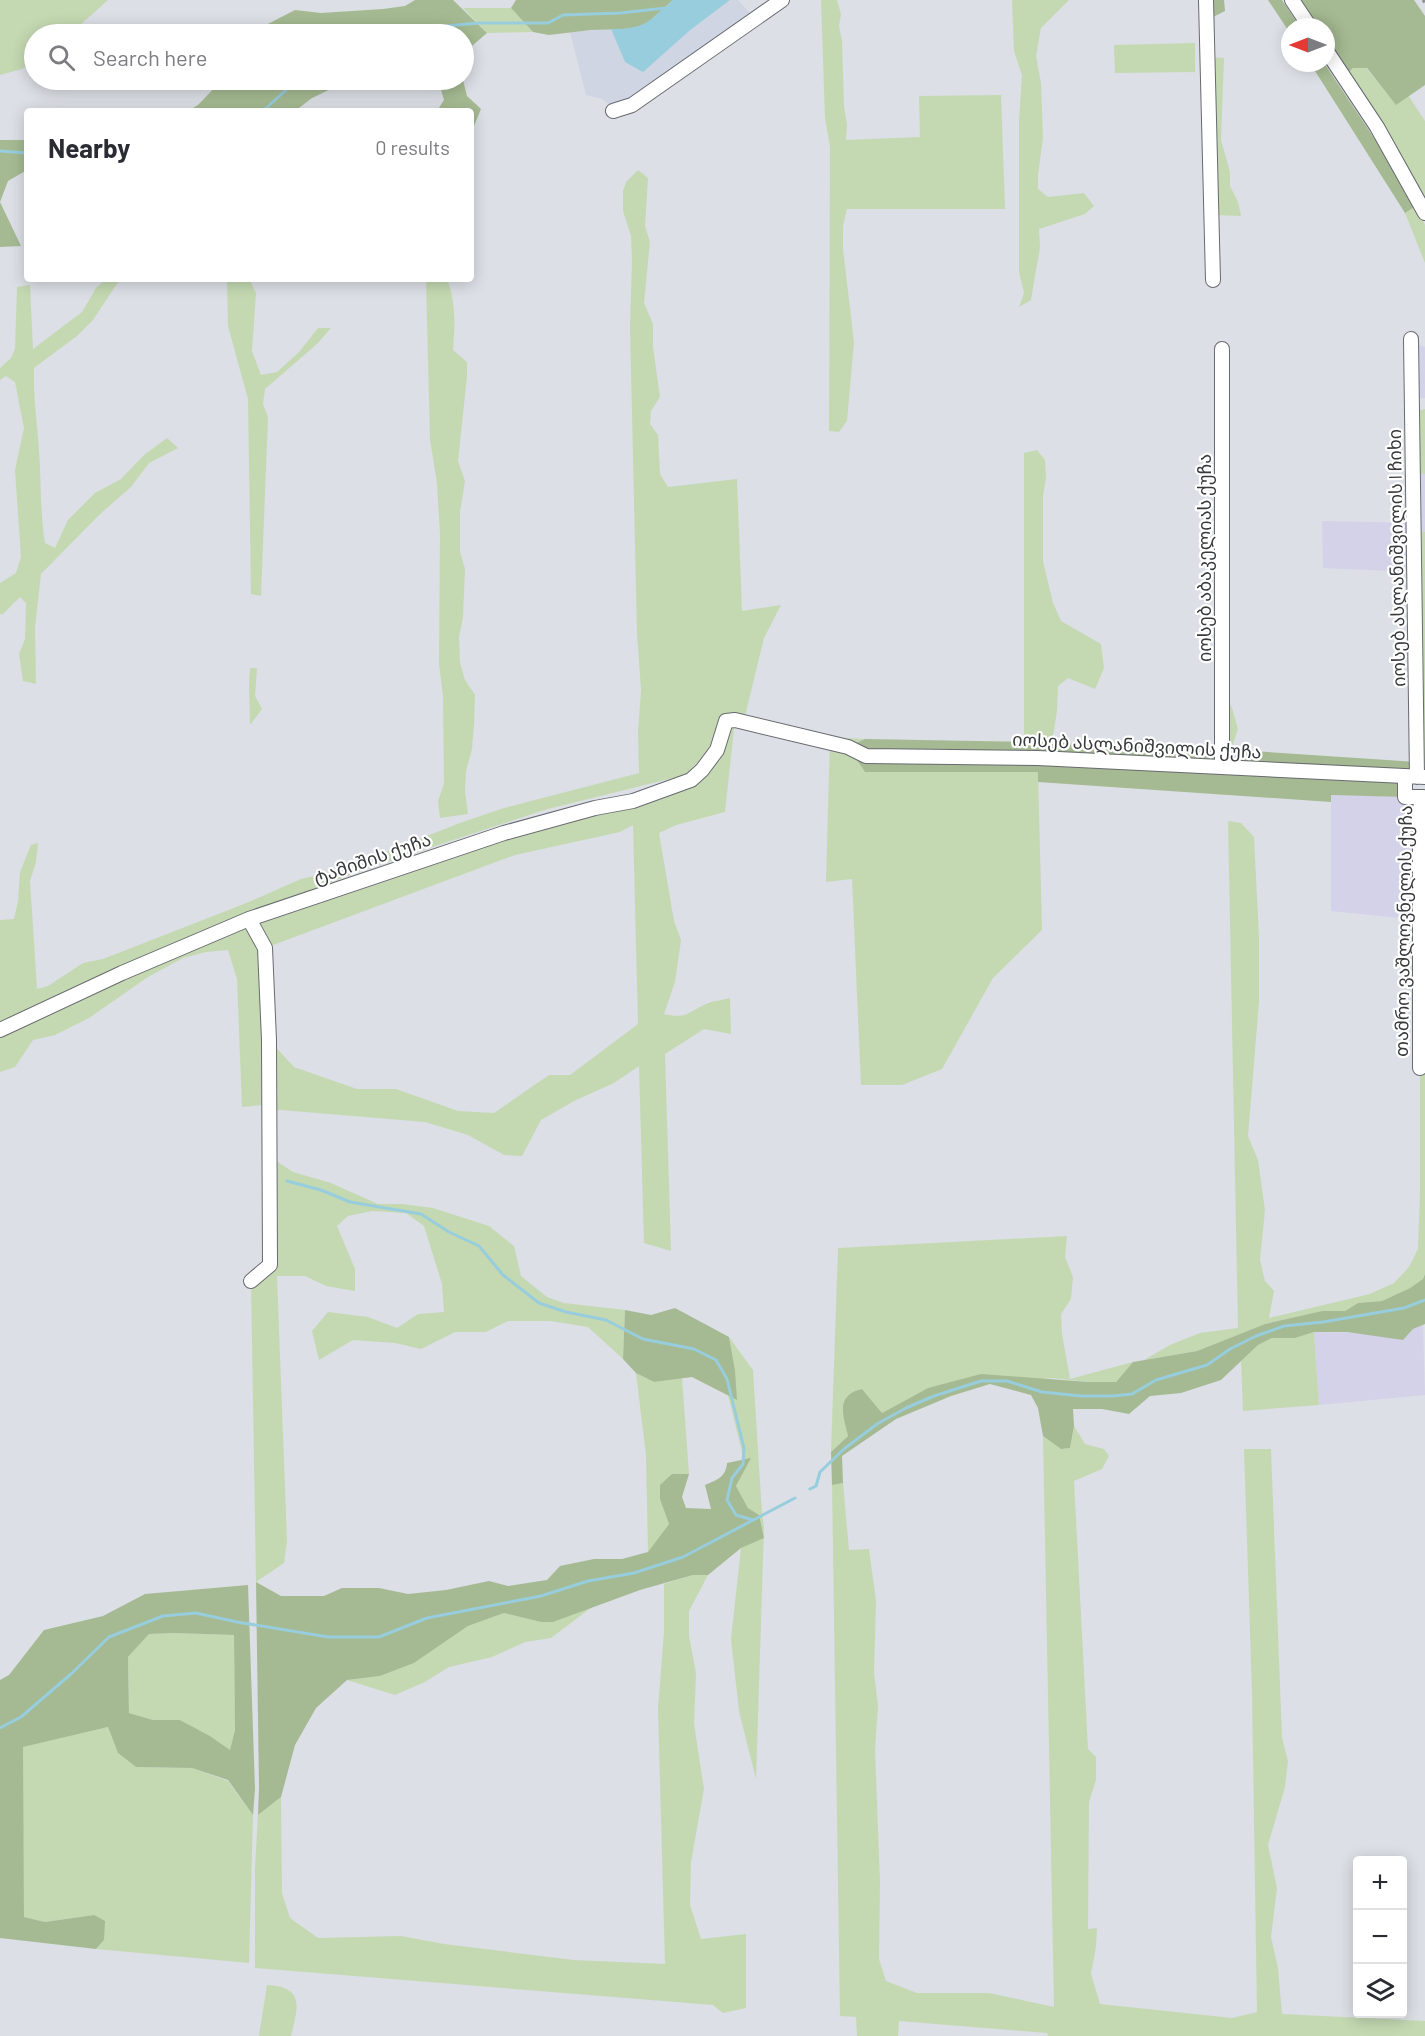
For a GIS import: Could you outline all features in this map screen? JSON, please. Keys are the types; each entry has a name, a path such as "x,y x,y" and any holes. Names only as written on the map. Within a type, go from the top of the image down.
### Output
{"street":[{"path":"613,111 632,105 782,0"},
{"path":"1206,0 1214,280"},
{"path":"1293,0 1305,18"},
{"path":"1335,64 1377,127 1425,213"},
{"name":"იოსებ ასლანიშვილის I ჩიხი","path":"1411,339 1416,777"},
{"name":"იოსებ აბაკელიას ქუჩა","path":"1222,349 1222,767"},
{"name":"იოსებ ასლანიშვილის ქუჩა","path":"735,720 848,747 866,756 1024,757 1416,777"},
{"name":"ტამიშის ქუჩა","path":"0,1030 122,973 249,920 504,833 595,808 633,801 691,780 717,750 726,721 735,720"},
{"name":"თამრო ვაშლოვნელის ქუჩა","path":"1416,777 1405,797 1424,796 1420,808 1420,1068"},
{"path":"249,920 265,948 270,1265 251,1281"}],"shaded area":[{"path":"673,0 730,0 689,31 643,72 625,62 611,29 632,28 646,23"},
{"path":"730,0 738,0 759,23 621,114 602,99 586,95 570,32 611,29 625,62 689,31"},
{"path":"1411,342 1425,347 1425,398 1412,398"},
{"path":"1413,473 1425,474 1425,532 1414,531 1414,572 1323,568 1322,521 1413,523"},
{"path":"1331,795 1423,797 1420,920 1331,911"},
{"path":"1423,1324 1425,1395 1319,1405 1314,1332 1366,1333 1402,1340 1413,1329"}],"green space":[{"path":"0,0 108,0 81,24 24,24 24,68 0,75"},
{"path":"415,0 453,0 487,33 474,44 474,24 268,24 295,10 321,13 405,6"},
{"path":"516,0 673,0 645,25 627,29 549,35 533,32 511,8"},
{"path":"821,0 837,0 841,14 839,26 842,41 846,140 920,137 919,96 1001,95 1005,209 847,209 843,226 843,249 854,342 847,421 839,432 829,431 830,147 825,118"},
{"path":"1012,0 1069,0 1041,28 1036,56 1041,83 1043,138 1038,189 1048,197 1084,193 1094,206 1085,214 1039,229 1040,247 1031,300 1019,307 1024,293 1019,272 1019,119 1022,75 1014,51"},
{"path":"1212,0 1224,0 1225,11 1213,17"},
{"path":"1268,0 1282,0 1294,18 1281,20"},
{"path":"1301,0 1414,0 1425,16 1425,85 1396,105 1367,68 1353,68 1349,72 1335,51 1335,18 1313,18"},
{"path":"463,8 511,8 533,32 487,33"},
{"path":"1195,43 1195,72 1115,73 1114,45"},
{"path":"1211,57 1224,58 1221,140 1230,172 1230,186 1238,202 1241,216 1216,215"},
{"path":"1353,68 1366,68 1396,104 1408,95 1425,121 1425,196 1349,72"},
{"path":"1316,72 1330,72 1380,147 1416,206 1405,213"},
{"path":"212,90 329,90 299,108 193,108"},
{"path":"441,90 466,90 467,96 481,109 474,126 474,108 439,108 444,100"},
{"path":"0,140 24,140 24,172 8,181 0,202"},
{"path":"638,170 648,178 645,226 650,242 644,303 653,324 653,347 660,397 651,411 650,424 658,435 660,474 668,487 737,479 742,611 781,605 764,638 745,716 734,715 712,747 689,774 544,810 357,872 204,932 0,1023 0,920 14,919 20,872 31,845 38,843 36,862 30,881 37,989 48,986 83,963 103,959 249,902 301,879 358,863 504,808 639,773 638,733 641,690 637,633 630,327 632,261 631,236 623,211 623,191 626,182"},
{"path":"0,202 21,246 0,247"},
{"path":"1416,206 1425,225 1425,263 1405,213"},
{"path":"103,282 118,282 93,320 77,336 34,368 45,543 55,548 68,520 95,493 121,479 144,455 167,438 178,448 149,463 131,487 99,515 41,574 35,628 36,684 23,681 19,654 25,639 26,603 20,597 2,615 0,613 0,583 16,573 21,557 15,470 24,428 15,382 6,376 0,380 0,368 11,358 15,349 17,287 30,285 33,349 82,312 96,288"},
{"path":"227,282 250,282 256,293 252,351 261,375 277,372 299,352 318,328 331,328 317,344 265,389 263,404 268,417 261,596 251,594 248,399 228,326"},
{"path":"426,282 448,282 454,314 453,350 467,362 458,461 465,481 460,512 460,552 465,569 463,617 459,637 460,663 465,680 475,695 472,749 466,771 465,791 468,814 440,818 438,801 444,784 443,696 439,664 440,533 437,484 430,439"},
{"path":"1425,409 1425,474 1413,473 1412,412"},
{"path":"1037,450 1045,460 1043,561 1053,603 1061,621 1101,644 1104,668 1095,689 1068,678 1058,686 1052,742 1024,742 1024,453"},
{"path":"1414,531 1425,532 1425,763 1417,762"},
{"path":"250,668 257,668 255,696 262,709 250,725 249,689"},
{"path":"1222,688 1232,708 1238,729 1231,750 1222,749"},
{"path":"735,720 725,812 676,825 659,833 674,921 681,940 675,982 664,1014 683,1015 709,1003 730,998 731,1034 704,1029 665,1054 671,1251 644,1243 639,1066 614,1083 574,1101 541,1120 522,1156 504,1155 468,1135 425,1122 269,1109 269,1040 294,1067 357,1089 396,1089 458,1111 494,1113 549,1075 570,1075 638,1024 633,825 620,832 515,855 265,948 263,1105 242,1107 237,979 228,950 206,952 183,958 148,977 89,1018 55,1035 33,1040 15,1067 0,1072 0,1034 249,919 691,780"},
{"path":"830,737 865,739 849,747 865,772 1038,772 1042,930 993,978 942,1069 902,1085 861,1085 852,879 826,882"},
{"path":"865,739 1038,742 1222,749 1417,762 1405,776 1405,797 1331,795 1331,802 1038,782 1038,772 865,772 848,747"},
{"path":"1425,797 1425,1274 1423,1279 1382,1301 1358,1303 1345,1311 1322,1311 1265,1324 1197,1351 1144,1360 1170,1345 1200,1333 1238,1328 1228,821 1241,823 1254,837 1259,937 1259,1002 1248,1136 1258,1160 1265,1210 1260,1260 1265,1281 1274,1291 1269,1318 1370,1294 1394,1283 1409,1267 1418,1249 1420,808"},
{"path":"270,1157 293,1172 331,1183 378,1204 433,1208 489,1226 514,1246 521,1276 547,1297 564,1303 625,1310 623,1359 588,1327 550,1321 508,1321 486,1332 455,1332 421,1349 395,1343 353,1340 319,1360 312,1331 328,1312 368,1317 397,1328 418,1314 444,1312 442,1284 424,1226 406,1213 372,1211 348,1216 337,1226 355,1269 355,1291 326,1286 305,1276 277,1276 287,1541 284,1563 256,1582 251,1281 270,1265"},
{"path":"1067,1236 1065,1257 1073,1277 1071,1299 1061,1314 1070,1379 1133,1362 1116,1382 1052,1378 928,1388 882,1413 862,1389 853,1392 844,1401 843,1414 848,1436 831,1452 838,1248"},
{"path":"1425,1274 1425,1324 1413,1329 1403,1340 1347,1332 1314,1332 1295,1338 1272,1338 1258,1345 1221,1380 1181,1393 1150,1396 1129,1414 1102,1409 1073,1409 1074,1426 1070,1448 1061,1449 1043,1436 1038,1408 1031,1395 990,1384 951,1396 896,1419 842,1456 843,1483 832,1485 831,1452 848,1436 843,1407 844,1401 853,1392 862,1389 882,1413 928,1388 981,1374 1116,1382 1133,1362 1197,1351 1265,1324 1322,1311 1345,1311 1358,1303 1382,1301 1410,1288 1423,1279"},
{"path":"675,1308 729,1337 737,1400 692,1377 654,1382 636,1373 623,1359 625,1310 651,1315"},
{"path":"1314,1332 1319,1405 1243,1411 1241,1361 1258,1345 1272,1338 1295,1338"},
{"path":"729,1337 753,1370 764,1527 756,1779 739,1711 731,1639 741,1548 759,1515 748,1508 736,1486 750,1459 744,1460 728,1395 736,1399 735,1370"},
{"path":"636,1373 654,1382 682,1378 689,1474 672,1474 660,1499 670,1523 648,1552 646,1455"},
{"path":"1074,1426 1085,1444 1104,1449 1109,1456 1102,1469 1074,1481 1088,1749 1096,1757 1096,1780 1089,1802 1088,1929 1097,1928 1091,1974 1100,2004 1232,2018 1257,2012 1252,1693 1244,1449 1271,1449 1282,1738 1288,1761 1285,1787 1268,1845 1277,1888 1271,1937 1278,1968 1282,2014 1425,2021 1425,2036 1048,2036 1047,2033 899,2021 898,2036 857,2036 856,2017 840,2016 832,1485 843,1483 849,1550 869,1549 876,1601 874,1672 878,1706 875,1750 880,1882 879,1959 886,1981 917,1993 989,1993 1054,2007 1043,1436 1061,1449 1070,1448"},
{"path":"751,1458 736,1486 748,1508 759,1515 764,1538 741,1548 708,1575 693,1575 640,1590 553,1622 541,1622 504,1613 468,1626 414,1663 380,1676 347,1680 316,1708 295,1745 281,1797 258,1815 256,1582 281,1596 324,1596 342,1588 379,1588 408,1594 446,1590 489,1581 508,1586 547,1580 560,1566 594,1559 622,1559 648,1552 669,1524 660,1499 660,1485 672,1474 689,1474 682,1497 686,1508 711,1509 705,1485 723,1475 727,1463"},
{"path":"693,1575 708,1575 689,1611 689,1636 696,1673 694,1724 704,1789 691,1862 690,1905 701,1939 746,1934 746,2008 723,2013 713,2005 255,1968 255,1868 258,1815 281,1797 282,1893 290,1918 318,1938 401,1936 444,1944 574,1960 665,1964 658,1709 664,1631 664,1584"},
{"path":"248,1585 255,1789 253,1815 228,1780 192,1768 136,1767 118,1753 108,1727 23,1747 24,1917 45,1922 94,1915 105,1921 104,1940 96,1949 0,1938 0,1680 9,1675 44,1630 103,1616 145,1594","holes":["149,1634 234,1635 235,1730 230,1750 180,1720 153,1720 129,1713 128,1657"]},
{"path":"592,1607 551,1638 525,1642 492,1657 449,1667 425,1682 395,1695 347,1680 380,1676 414,1663 468,1626 504,1613 541,1622 553,1622"},
{"path":"149,1634 234,1635 235,1730 230,1751 210,1736 180,1720 153,1720 129,1713 128,1657"},
{"path":"108,1727 118,1753 136,1767 192,1768 228,1781 253,1815 249,1963 96,1949 104,1940 94,1915 45,1922 24,1917 22,1747"},
{"path":"267,1985 288,1990 296,2000 296,2016 291,2036 259,2036"}],"waterway":[{"path":"468,24 548,23 563,15 620,13 666,8"},
{"path":"266,108 286,90"},
{"path":"0,151 24,153"},
{"path":"287,1181 321,1190 350,1202 421,1214 449,1232 479,1246 503,1275 539,1303 566,1312 606,1320 643,1339 694,1349 716,1360 727,1379 744,1448 743,1464 732,1478 727,1500 736,1515 753,1520"},
{"path":"810,1489 816,1486 820,1472 844,1449 877,1424 934,1396 981,1381 1007,1381 1042,1392 1081,1396 1132,1394 1156,1380 1207,1365 1230,1349 1284,1326 1323,1322 1404,1308 1425,1300"},
{"path":"0,1728 21,1717 71,1674 109,1637 163,1616 196,1613 328,1637 379,1637 427,1618 541,1596 588,1581 634,1573 683,1557 795,1498"}]}
